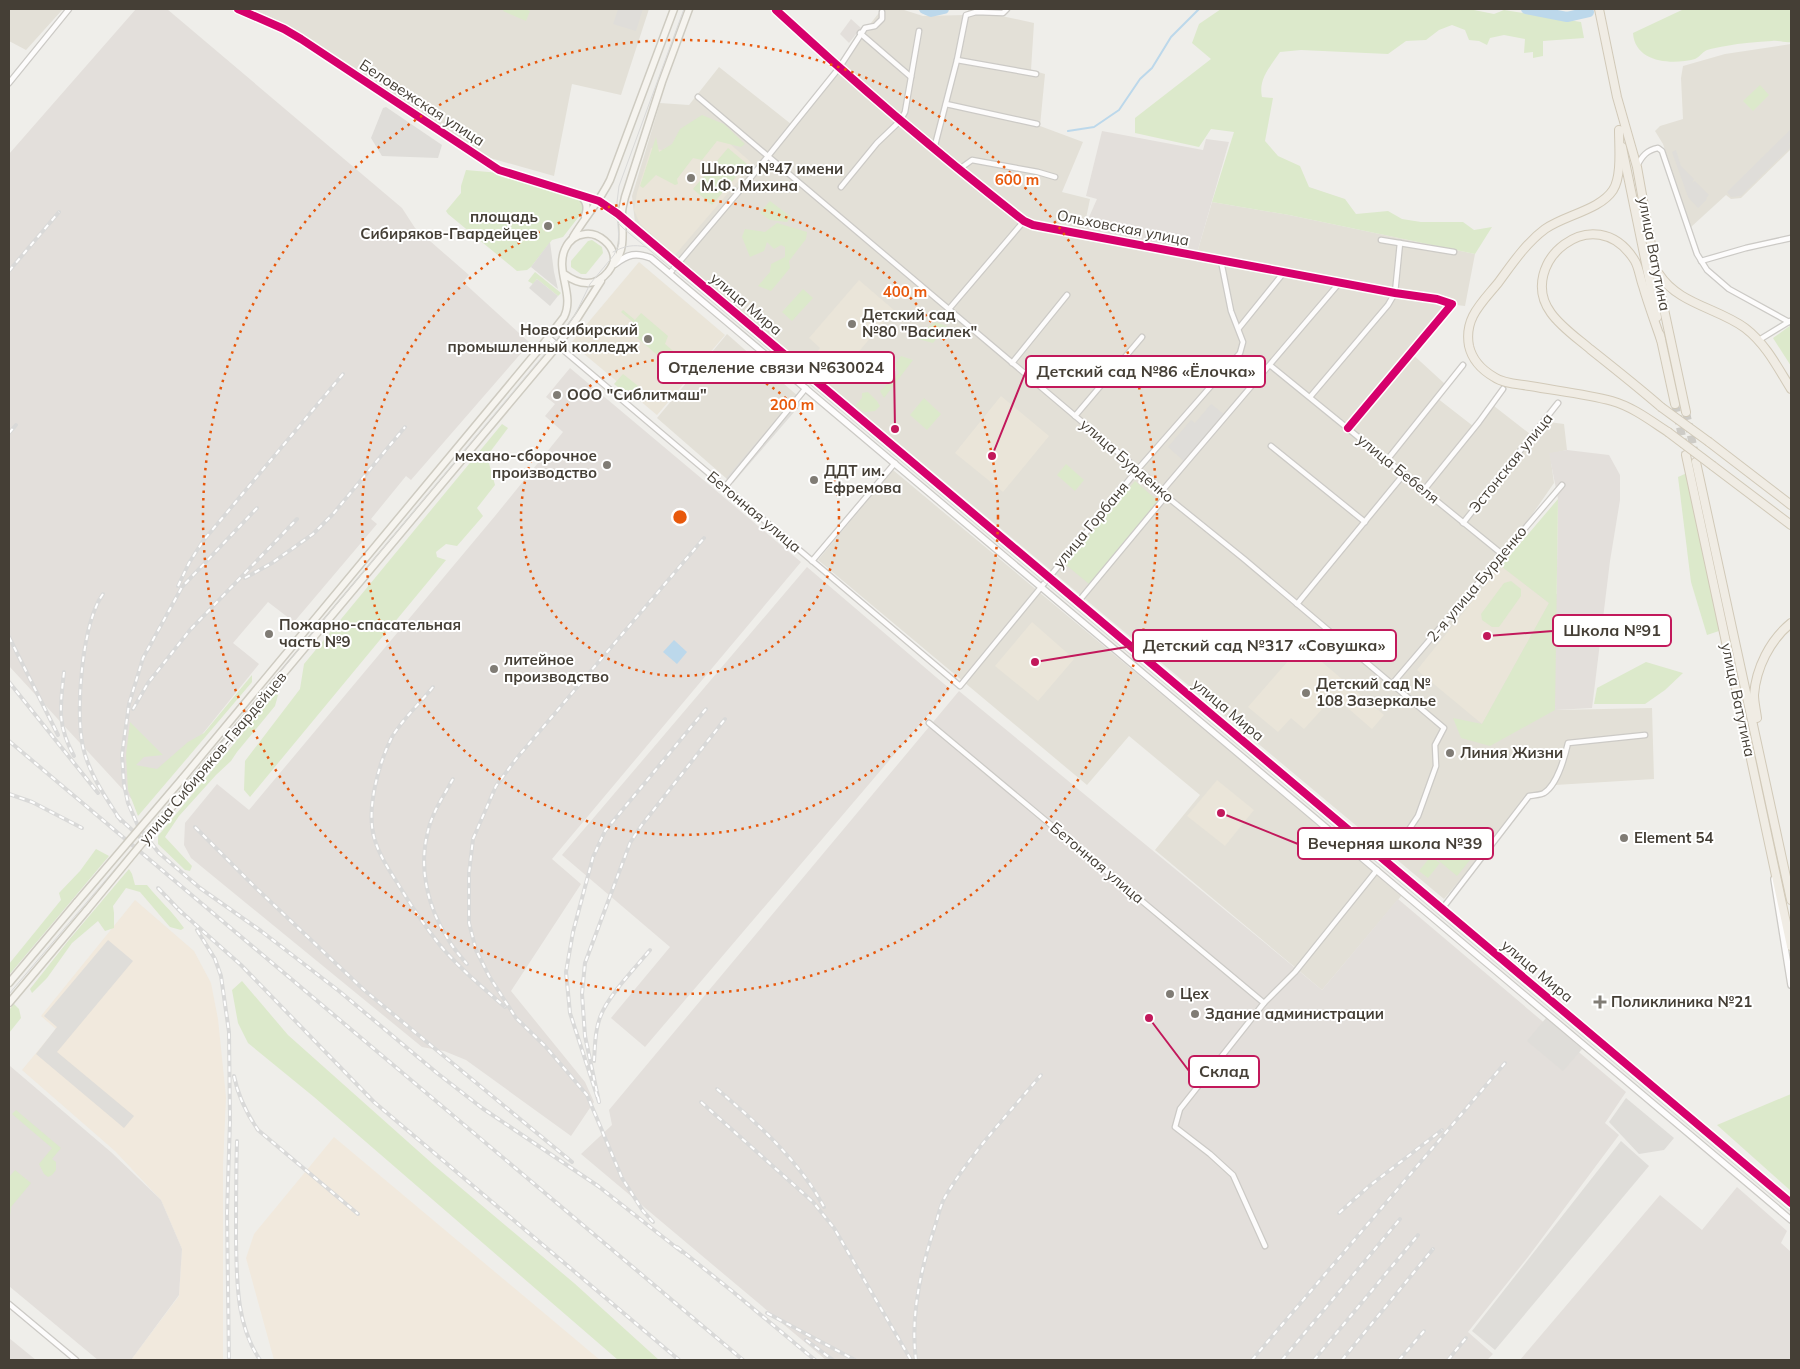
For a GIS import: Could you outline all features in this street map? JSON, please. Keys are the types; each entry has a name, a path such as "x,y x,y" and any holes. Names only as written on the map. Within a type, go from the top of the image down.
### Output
{"main road":[{"path":"674,9 610,180 599,201 584,218 564,250 562,259 564,274 572,280 586,284 596,283 612,267 621,251 624,237 622,212 625,197 662,82 689,9"},
{"name":"улица Ватутина","path":"1599,9 1617,97 1637,167 1686,412"},
{"name":"улица Ватутина","path":"1617,97 1619,130 1675,404"},
{"path":"1619,130 1618,177 1609,196 1599,203 1562,219 1531,241 1479,306 1468,329 1468,341 1471,352 1480,367 1495,378 1508,383 1613,401 1635,411 1668,432 1791,525"},
{"path":"580,195 586,202 587,210 584,218"},
{"path":"570,241 578,235 590,233 601,237 608,244 614,255 612,267"},
{"path":"1661,340 1637,266 1626,250 1610,238 1602,235 1588,234 1574,238 1558,248 1549,260 1542,285 1544,300 1550,313 1570,332 1662,407 1791,505"},
{"path":"1656,267 1665,283 1679,295 1738,324 1758,340 1791,390"},
{"name":"улица Сибиряков-Гвардейцев","path":"9,984 549,338 567,312 568,298 564,274"},
{"name":"улица Сибиряков-Гвардейцев","path":"9,1002 558,345 578,318 603,278"},
{"name":"улица Ватутина","path":"1686,454 1791,946"},
{"name":"улица Ватутина","path":"1696,462 1791,900"},
{"path":"440,469 448,476"},
{"path":"1758,745 1754,696 1757,676 1765,656 1775,640 1791,624"}],"street":[{"path":"9,83 69,9"},
{"name":"Беловежская улица","path":"238,9 284,29 301,39 499,170 599,201"},
{"path":"934,149 957,60 966,15 976,12 1003,14 1007,9"},
{"name":"Ольховская улица","path":"776,10 900,122 1024,221 1034,225 1341,281 1396,293 1437,299 1452,304 1348,428"},
{"path":"612,267 623,257 633,253 651,258 670,273 839,68 860,33 865,28 875,26 882,19 882,12"},
{"path":"842,187 877,143 900,122 905,112 919,31"},
{"path":"860,33 912,77"},
{"path":"957,60 1036,74"},
{"name":"улица Бурденко","path":"698,97 1138,469 1166,496 1444,728 1435,745 1436,766 1418,816 1402,840 1385,860"},
{"path":"946,104 1037,124"},
{"path":"1637,167 1650,150 1658,148 1662,151 1701,261 1715,279 1729,289 1790,321"},
{"path":"958,170 972,160 1055,177"},
{"name":"улица Мира","path":"599,201 677,264 1791,1204"},
{"path":"949,309 1024,221"},
{"path":"1701,261 1791,238"},
{"path":"1382,240 1454,252"},
{"path":"1310,397 1396,293 1400,243"},
{"path":"1221,260 1231,311 1238,328 1285,271"},
{"name":"улица Мира","path":"670,273 1791,1220"},
{"path":"1162,491 1271,366 1341,281"},
{"path":"1012,363 1067,295"},
{"path":"1758,340 1790,321"},
{"name":"улица Горбаня","path":"960,686 1040,586 1138,469 1240,353 1243,342 1238,328"},
{"path":"1075,416 1142,337"},
{"name":"Бетонная улица","path":"549,338 960,686"},
{"path":"1387,460 1463,365"},
{"name":"улица Бебеля","path":"1271,366 1502,554"},
{"path":"725,487 806,388"},
{"path":"1424,490 1503,389"},
{"name":"Эстонская улица","path":"1463,522 1558,403"},
{"path":"1271,446 1365,522"},
{"path":"812,561 895,463"},
{"path":"1297,604 1404,474"},
{"name":"2-я улица Бурденко","path":"1392,684 1562,485"},
{"path":"1078,602 1166,496"},
{"name":"Бетонная улица","path":"929,723 1264,1003"},
{"path":"1434,919 1529,796 1544,793 1552,784 1564,758 1568,743 1645,735"},
{"path":"1266,1246 1233,1175 1210,1154 1175,1128 1180,1109 1264,1003 1295,972 1385,860"},
{"path":"1773,867 1774,887 1791,985"},
{"path":"1686,1131 1694,1122"},
{"path":"9,1304 76,1360"}],"shaded area":[{"path":"9,9 63,9 26,50 9,41"},
{"path":"136,9 167,9 402,208 415,228 469,275 463,282 530,343 411,480 406,476 371,519 377,524 294,622 268,602 233,643 259,664 204,732 139,807 9,666 9,154"},
{"path":"253,9 649,9 621,95 572,84 554,176 490,158 287,25"},
{"path":"618,9 643,9 636,31 613,24"},
{"path":"882,9 901,9 923,16 965,15 969,9 1034,23 1031,70 1045,74 1040,126 1083,142 1062,192 1090,199 1083,233 1197,253 1212,202 1289,215 1475,254 1465,306 1448,304 1409,351 1445,384 1437,398 1473,426 1494,406 1530,434 1541,421 1564,424 1567,450 1550,454 1554,483 1504,555 1551,591 1564,598 1555,710 1652,708 1654,779 1555,785 1531,796 1444,899 635,223 632,196 660,103 689,105 719,67 791,124"},
{"path":"851,19 861,28 849,43 840,34"},
{"path":"1791,44 1791,149 1741,198 1731,199 1726,195 1691,227 1663,144 1655,131 1660,126 1683,119 1681,78 1683,66 1725,54"},
{"path":"386,107 442,145 438,158 382,156 371,138 383,108"},
{"path":"1791,129 1791,142 1789,144 1791,147 1741,196 1731,197 1727,192"},
{"path":"1102,131 1203,150 1206,139 1229,142 1197,253 1093,231 1082,233 1097,199 1086,196"},
{"name":"Школа №47 имени М.Ф. Михина","path":"719,134 753,164 675,255 640,224 634,210 637,193 651,148 667,151"},
{"path":"1676,150 1681,166 1694,179 1692,183 1695,181 1709,195 1698,208 1688,197 1672,152"},
{"path":"550,242 554,272 558,289 531,267"},
{"name":"Новосибирский промышленный колледж","path":"639,262 725,335 657,415 571,343"},
{"path":"537,279 558,296 550,306 529,288"},
{"name":"Детский сад №80 \"Василек\"","path":"859,280 894,310 845,368 835,360 822,376 808,363 820,348 809,338"},
{"path":"727,334 799,397 727,479 657,418"},
{"name":"ООО \"Сиблитмаш\"","path":"570,368 801,562 552,859 581,884 511,991 585,1082 594,1102 571,1136 466,1060 444,1051 422,1047 191,858 184,845 185,823 217,784 249,810 563,432 545,416 555,404 546,397"},
{"path":"797,395 799,397 729,480 726,478"},
{"path":"1001,396 1049,436 1003,492 955,453"},
{"path":"799,402 801,404 733,483 731,481"},
{"path":"1211,404 1225,415 1185,462 1168,447 1191,420 1195,423"},
{"path":"1567,450 1609,455 1620,475 1620,500 1610,561 1592,708 1555,710 1558,499 1549,453"},
{"path":"893,470 1402,895 1322,990 1155,850 1200,795 1129,736 1087,785 818,560"},
{"path":"1501,566 1549,603 1482,724 1417,670"},
{"path":"807,567 950,689 645,1047 611,1018 670,947 562,855"},
{"path":"1032,622 1074,659 1038,701 995,666"},
{"path":"1302,645 1384,715 1372,729 1334,696 1304,729 1291,718 1278,732 1248,707"},
{"path":"959,691 1322,990 1398,899 1626,1092 1605,1123 1619,1135 1528,1257 1468,1332 1493,1354 1487,1360 826,1360 581,1154 612,1125 609,1110"},
{"path":"1217,780 1254,810 1225,846 1187,816"},
{"path":"135,900 194,951 211,983 218,1019 226,1097 223,1166 223,1360 131,1360 179,1296 182,1249 161,1200 115,1151 22,1070 56,1029 41,1016"},
{"path":"108,940 133,961 57,1052 134,1116 124,1128 36,1054 57,1027 44,1016"},
{"path":"1546,1018 1582,1049 1563,1071 1527,1041"},
{"path":"10,1066 112,1153 161,1200 182,1249 179,1295 131,1360 98,1360 9,1286"},
{"path":"1626,1098 1674,1138 1664,1150 1639,1154 1609,1122"},
{"path":"334,1137 600,1360 274,1360 246,1258 254,1234"},
{"path":"1621,1141 1649,1166 1495,1350 1472,1331"},
{"path":"1737,1187 1787,1231 1781,1243 1791,1252 1791,1360 1520,1360 1660,1195 1702,1230"},
{"path":"9,1338 36,1360 9,1360"}],"green space":[{"path":"504,9 525,9 530,11 526,21 503,11"},
{"path":"1221,9 1469,9 1494,14 1504,10 1581,22 1584,38 1543,41 1543,56 1533,58 1533,52 1524,53 1525,39 1504,35 1490,38 1487,45 1479,41 1469,40 1465,30 1452,25 1439,30 1426,40 1406,41 1388,54 1301,50 1280,52 1266,73 1262,84 1262,97 1273,98 1265,141 1278,156 1300,166 1309,187 1345,199 1356,214 1388,211 1402,219 1421,222 1463,222 1474,230 1492,227 1475,254 1289,215 1212,202 1234,132 1211,129 1199,147 1135,133 1135,118 1211,59 1192,43 1199,24"},
{"path":"1684,9 1791,9 1791,42 1749,43 1714,48 1707,50 1695,59 1676,62 1656,59 1640,51 1635,43 1633,33"},
{"path":"1760,85 1769,95 1753,111 1743,101"},
{"path":"702,115 724,124 745,144 741,147 717,141 702,160 693,158 677,179 678,184 675,185 656,175 643,188 640,186 656,137 659,152 672,144 680,129"},
{"path":"728,148 747,164 712,205 693,189"},
{"path":"466,170 500,173 578,197 585,204 584,210 563,237 552,240 531,267 527,270 517,271 446,211 461,193"},
{"path":"770,201 791,217 787,222 770,220 760,213"},
{"path":"777,223 807,232 806,239 789,261 790,268 771,291 758,286 770,272 771,264 785,257 785,247 781,245 774,249 767,242 764,251 750,257 742,237 745,229 765,232"},
{"path":"592,240 602,247 603,253 586,274 581,274 571,267 571,261 588,241"},
{"path":"535,272 561,293 558,296 537,279 533,284 528,281"},
{"path":"803,289 813,298 792,321 782,312"},
{"path":"623,310 635,320 641,313 668,336 665,344 692,367 683,377 627,329 633,322 621,312"},
{"path":"935,322 947,326 933,343 918,339 923,331"},
{"path":"1791,325 1791,366 1773,338"},
{"path":"901,356 913,360 884,398 880,391 899,373 895,364"},
{"path":"623,374 642,389 633,399 614,384"},
{"path":"868,392 880,406 875,411 865,412 855,406 862,398 862,393"},
{"path":"924,398 941,414 927,430 910,415"},
{"path":"502,424 508,428 487,456 495,485 477,508 483,516 457,546 446,544 436,552 437,557 446,560 250,797 244,790 245,761 300,689 304,664"},
{"path":"1066,464 1084,480 1075,491 1057,475"},
{"path":"1687,473 1719,631 1707,635 1691,582 1678,477"},
{"path":"1135,481 1158,501 1089,584 1065,564"},
{"path":"1558,499 1555,710 1490,746 1461,738 1453,718 1482,724 1549,603 1501,566"},
{"path":"1511,581 1521,589 1521,596 1499,627 1492,627 1482,620 1481,614 1504,583"},
{"path":"1646,662 1683,673 1665,690 1645,704 1594,704 1597,688"},
{"path":"252,675 252,682 138,816 128,790 126,755 130,722 163,755 144,757 136,765 157,769 188,742 204,733"},
{"path":"280,688 275,706 231,761 179,816 165,837 192,866 190,871 185,870 158,844 158,836"},
{"path":"1433,830 1470,860 1457,876 1420,845"},
{"path":"96,849 109,856 9,975 9,964 61,900 59,893 80,871"},
{"path":"1431,856 1440,863 1428,878 1419,871"},
{"path":"129,869 135,885 147,885 184,928 181,930 170,927 140,892 126,888 113,906 114,928 105,931 98,921 72,943 47,978 32,993 30,989"},
{"path":"242,981 288,1035 435,1166 574,1283 659,1360 618,1360 314,1097 248,1043 238,1023 232,990"},
{"path":"14,1004 19,1009 21,1018 9,1033 9,1010"},
{"path":"1791,1094 1791,1191 1717,1125"},
{"path":"16,1110 61,1148 52,1159 56,1162 56,1170 52,1175 48,1177 44,1174 39,1164 52,1148 12,1114"},
{"path":"15,1170 31,1183 11,1207 9,1225 9,1177"}],"water":[{"path":"674,640 687,652 677,664 663,652"}],"waterway":[{"path":"924,9 931,12 944,9"},
{"path":"1068,131 1094,127 1119,110 1140,79 1152,68 1171,37 1199,9"},
{"path":"1526,9 1567,17 1589,12"}],"tunnel":[{"path":"1675,404 1686,455"},
{"path":"1686,412 1695,455"}],"tram line":[{"path":"9,994 188,783 575,315 590,284 614,255 619,244 617,202 619,186 684,9"},
{"path":"615,214 618,223 624,229 1791,1212"},
{"path":"613,252 629,246 646,247"}],"railway":[{"path":"9,271 59,212"},
{"path":"178,586 189,563 203,541 343,374"},
{"path":"9,433 16,425"},
{"path":"245,578 272,563 313,534 333,514 405,427"},
{"path":"257,508 182,587 143,658 129,704 122,755 124,784 128,803 138,826 159,853 200,888 261,931 339,991 482,1108 598,1186 682,1252"},
{"path":"133,709 148,683 190,630 297,519"},
{"path":"653,1222 643,1211 622,1178 587,1095 545,1046 516,1018 489,976 476,950 469,923 469,873 473,839 496,786 516,759 704,538"},
{"path":"103,594 96,607 85,646 80,690 81,731 83,747 89,767 121,821"},
{"path":"9,637 58,735"},
{"path":"64,672 61,696 62,725 74,756"},
{"path":"9,682 98,793"},
{"path":"433,687 401,725 387,747 375,786 372,813 374,837 388,867 433,937 462,969 505,1007"},
{"path":"706,709 605,831 593,857 573,932 566,972 570,1013 599,1102 585,1036 582,994 585,963 630,843 641,826 725,719"},
{"path":"9,741 743,1360"},
{"path":"453,779 430,824 425,845 425,873 430,901 435,914 450,942 467,964"},
{"path":"9,794 32,802 82,828"},
{"path":"117,816 143,840"},
{"path":"195,827 257,889 364,990 572,1162"},
{"path":"158,888 182,913"},
{"path":"178,909 241,965 374,1102 679,1360"},
{"path":"197,930 215,959 221,976 229,1032 230,1121 227,1213 229,1360"},
{"path":"594,1061 598,1026 605,1007 650,950"},
{"path":"1252,1360 1505,1063"},
{"path":"916,1360 914,1326 918,1292 925,1258 943,1200 978,1149 1041,1075"},
{"path":"234,1076 243,1104 258,1130 358,1214"},
{"path":"717,1089 762,1129 790,1158 824,1207"},
{"path":"701,1102 813,1202 834,1228 911,1360"},
{"path":"1339,1213 1368,1187 1442,1130"},
{"path":"237,1141 236,1241 239,1302 246,1332 260,1360"},
{"path":"1282,1360 1400,1219"},
{"path":"1314,1360 1418,1235"},
{"path":"677,1247 815,1360"},
{"path":"1342,1360 1433,1249"},
{"path":"767,1313 855,1360"},
{"path":"1399,1360 1424,1331"},
{"path":"1448,1360 1466,1338"},
{"path":"806,1340 833,1360"}],"cycle path":[{"path":"238,9 284,29 301,39 499,170 599,201 618,214 1791,1203"},
{"path":"776,10 836,65 929,144 1024,221 1033,225 1395,293 1437,299 1452,304 1348,428"}],"place":[{"name":"Школа №47 имени М.Ф. Михина","path":"691,178"},
{"name":"площадь Сибиряков-Гвардейцев","path":"548,226"},
{"name":"Детский сад №80 \"Василек\"","path":"852,324"},
{"name":"Новосибирский промышленный колледж","path":"648,339"},
{"name":"ООО \"Сиблитмаш\"","path":"557,395"},
{"name":"Отделение связи №630024","path":"895,429"},
{"name":"Детский сад №86 «Ёлочка»","path":"992,456"},
{"name":"механо-сборочное производство","path":"607,465"},
{"name":"ДДТ им. Ефремова","path":"814,480"},
{"name":"Пожарно-спасательная часть №9","path":"269,634"},
{"name":"Школа №91","path":"1487,636"},
{"name":"Детский сад №317 «Совушка»","path":"1035,662"},
{"name":"литейное производство","path":"494,669"},
{"name":"Детский сад № 108 Зазеркалье","path":"1306,693"},
{"name":"Линия Жизни","path":"1450,753"},
{"name":"Вечерняя школа №39","path":"1221,813"},
{"name":"Element 54","path":"1624,838"},
{"name":"Цех","path":"1170,994"},
{"name":"Поликлиника №21","path":"1600,1002"},
{"name":"Здание администрации","path":"1195,1014"},
{"name":"Склад","path":"1149,1018"}]}
